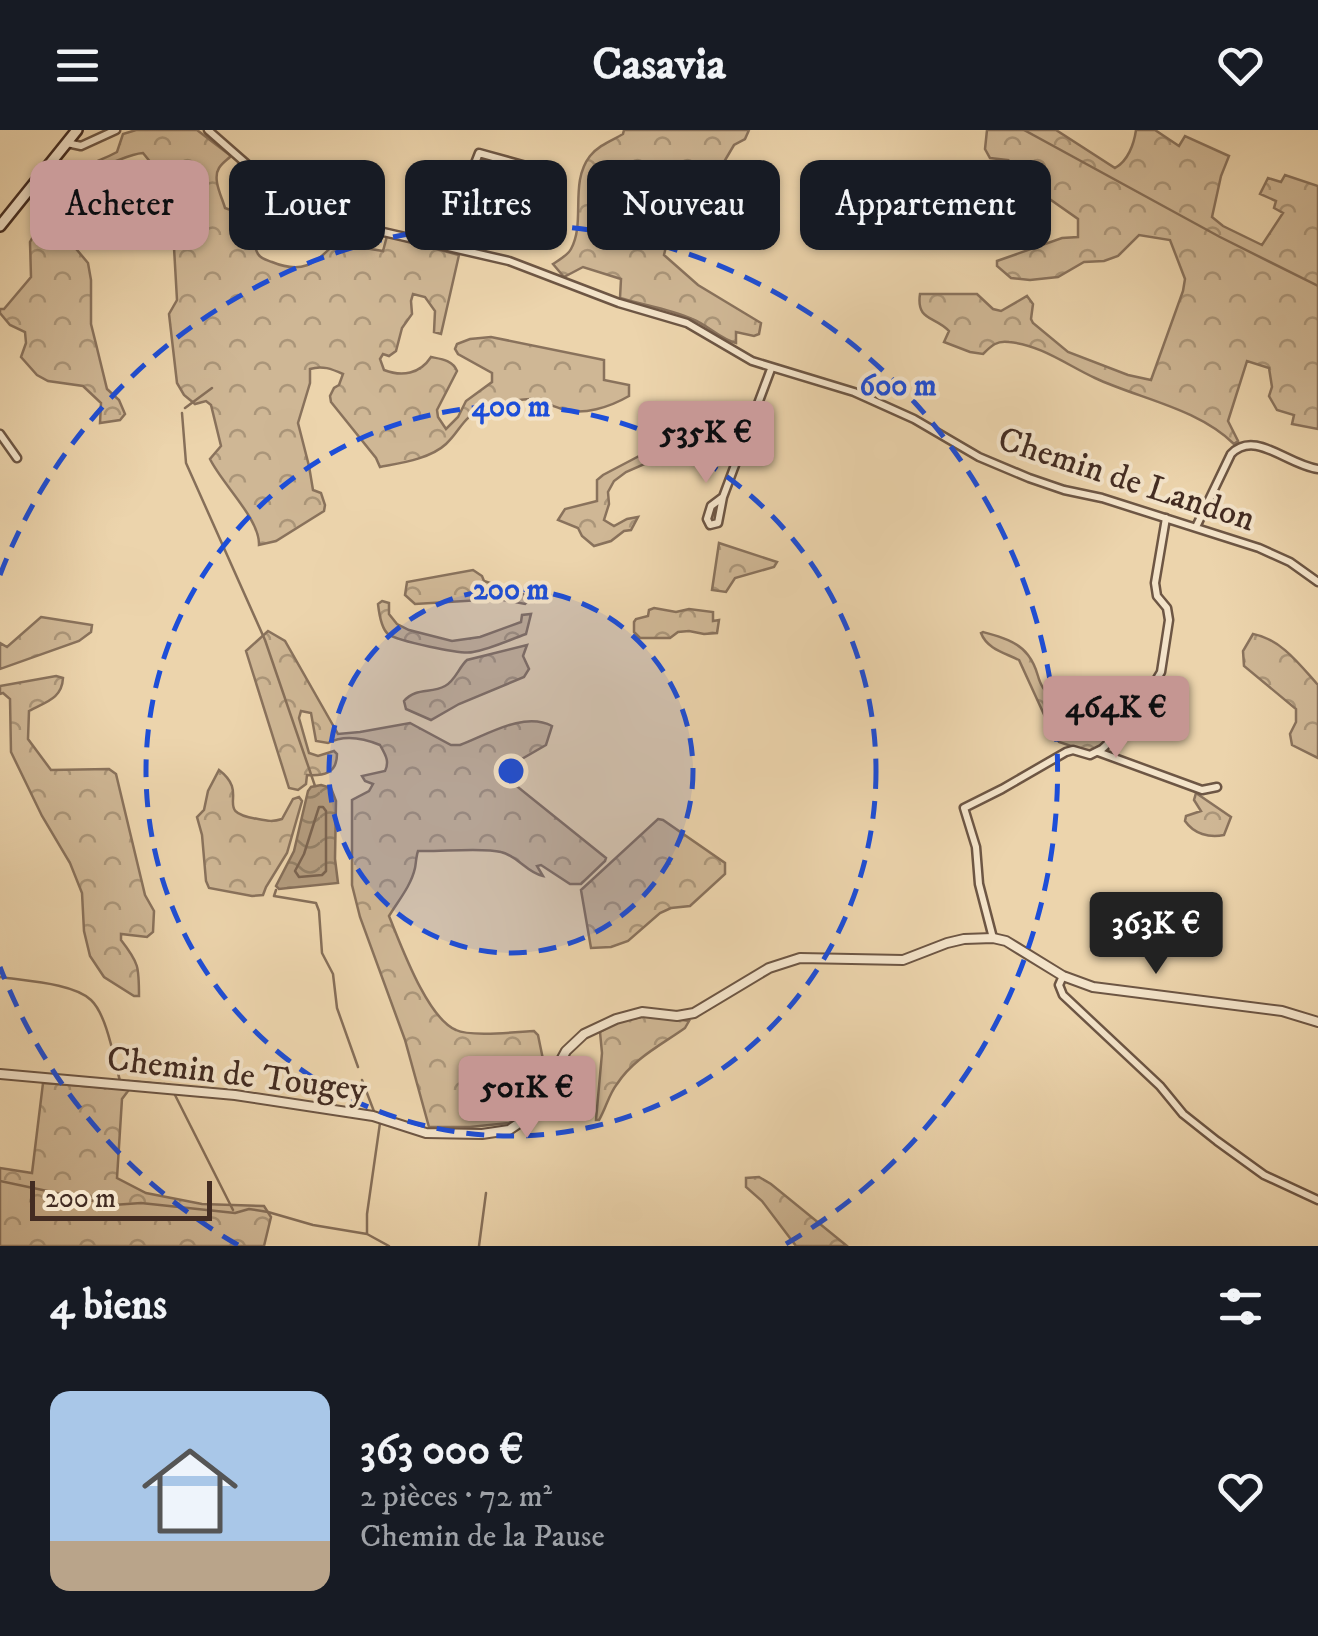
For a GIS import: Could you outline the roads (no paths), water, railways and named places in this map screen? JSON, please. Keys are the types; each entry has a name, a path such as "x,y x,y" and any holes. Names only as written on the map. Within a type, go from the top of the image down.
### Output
{"main road":[{"path":"0,226 77,130"}],"street":[{"path":"67,143 82,146 116,130"},
{"name":"Chemin de Landon","path":"208,130 274,188 306,206 366,228 405,237"},
{"path":"476,160 479,153 504,160"},
{"name":"Chemin de Landon","path":"463,250 526,266 619,304 687,323 735,353 771,369 854,392 914,419 979,457 1039,482 1102,498 1274,554 1318,582"},
{"path":"723,497 771,369"},
{"path":"0,434 17,458"},
{"path":"1196,527 1231,454 1240,446 1255,444 1303,467 1318,469"},
{"path":"1166,518 1154,584 1168,613 1164,662 1130,723 1098,752 1090,756 1073,750 1066,752 964,808 976,847 992,938 1006,941 1063,976 1107,990 1282,1011 1318,1022"},
{"path":"1098,752 1202,790 1217,787"},
{"name":"Chemin de Tougey","path":"0,1074 234,1095 373,1116 426,1134 495,1132 509,1130 531,1115 566,1051 584,1034 616,1019 642,1012 676,1016 694,1013 770,968 800,958 903,960 948,942 992,938"},
{"path":"1063,976 1059,985 1063,996 1160,1086 1183,1114 1264,1175 1318,1200"}],"water":[{"path":"321,785 331,788 336,801 338,883 279,889 276,886 294,851 308,791"}],"waterway":[{"path":"1024,130 1318,286"},
{"path":"185,408 212,388"},
{"path":"182,413 186,463 265,640 315,786"},
{"path":"276,890 274,896 316,903 322,953 333,974 337,1008 358,1067"},
{"path":"0,977 61,986 91,1000 106,1026 123,1081"},
{"path":"362,1080 375,1114"},
{"path":"128,1081 161,1084"},
{"path":"164,1084 170,1085"},
{"path":"175,1095 233,1210"},
{"path":"367,1234 380,1123"},
{"path":"0,1181 113,1205 141,1203 235,1213 249,1209 268,1212 367,1234 389,1246"},
{"path":"479,1246 486,1193"}]}
